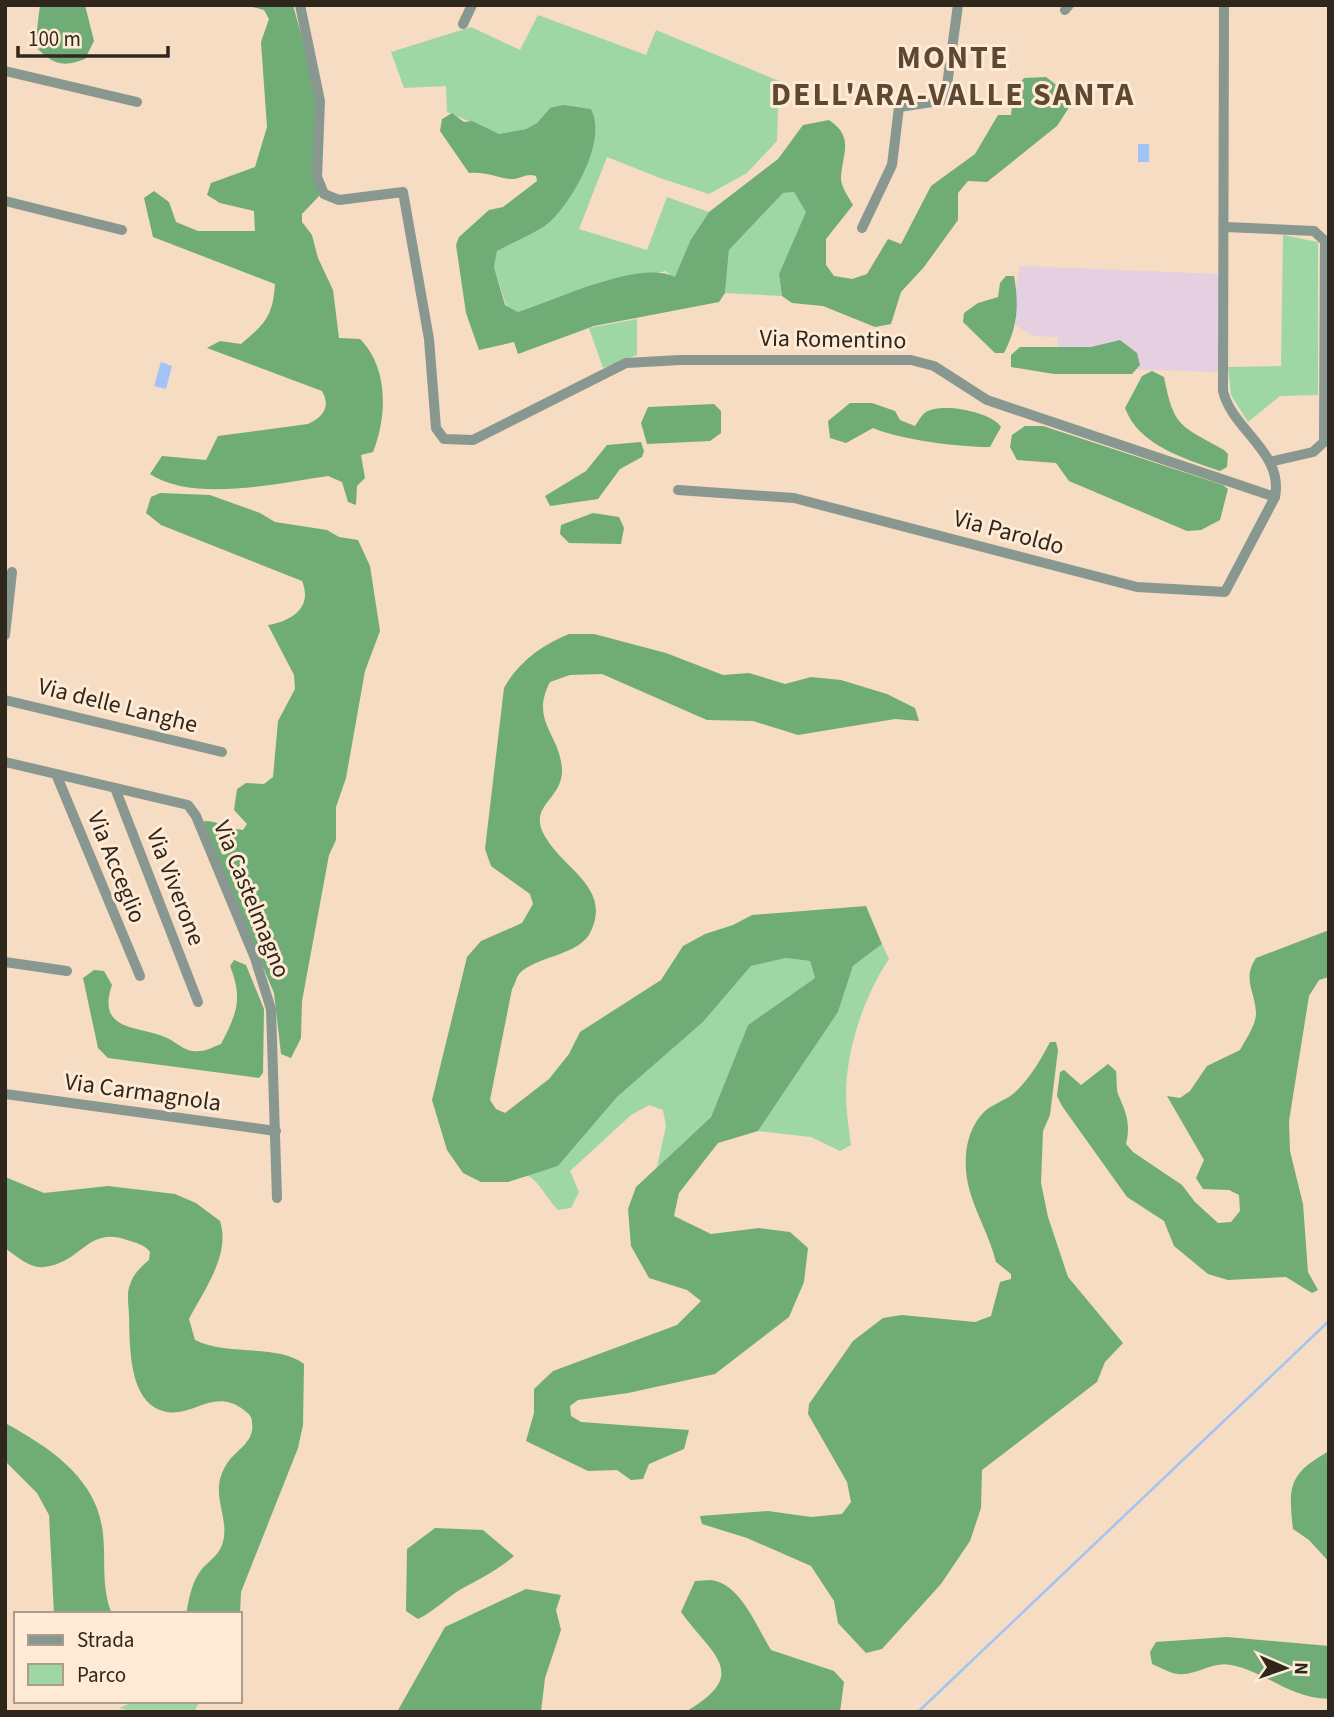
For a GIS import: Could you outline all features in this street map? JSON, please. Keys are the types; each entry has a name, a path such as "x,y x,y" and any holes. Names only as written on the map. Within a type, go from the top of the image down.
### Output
{"street":[{"name":"Via Romentino","path":"300,5 320,101 316,161 319,185 329,197 339,200 403,192 429,339 436,428 444,439 473,440 626,363 680,360 911,360 934,366 987,400 1275,497"},
{"path":"463,24 472,5"},
{"path":"862,228 892,165 899,107 945,100 958,5"},
{"path":"1224,5 1223,391 1230,408 1270,462 1276,478 1275,497"},
{"path":"5,71 137,102"},
{"path":"5,201 122,230"},
{"path":"1225,227 1314,231 1325,241 1324,439 1322,446 1313,452 1270,462"},
{"name":"Via Paroldo","path":"678,491 793,498 1137,587 1225,592 1275,497"},
{"path":"5,635 12,572"},
{"name":"Via delle Langhe","path":"5,700 222,752"},
{"name":"Via Castelmagno","path":"5,762 188,805 196,816 267,994 273,1026 278,1198"},
{"name":"Via Acceglio","path":"56,774 140,976"},
{"name":"Via Viverone","path":"115,788 198,1002"},
{"path":"5,961 67,971"},
{"name":"Via Carmagnola","path":"5,1094 276,1131"}],"shaded area":[{"path":"1020,266 1220,274 1220,372 1056,367 1058,337 1033,336 1009,321"}],"green space":[{"path":"40,5 85,5 94,41 85,59 58,63 35,46"},
{"path":"245,5 293,5 315,95 317,119 314,172 321,194 302,214 302,222 312,235 318,258 333,290 339,338 360,339 376,364 381,378 381,424 373,452 361,455 365,478 357,486 356,505 348,502 342,482 328,476 261,486 212,489 189,488 168,483 150,474 162,456 206,460 218,436 308,424 321,415 325,407 322,391 207,348 220,341 241,344 256,331 270,312 275,284 153,237 144,198 154,191 169,202 176,222 198,231 255,231 254,211 220,203 207,195 211,183 255,167 267,127 261,42 269,19 264,10"},
{"path":"538,15 646,55 656,30 779,81 777,141 747,173 709,194 607,157 579,229 647,250 667,197 709,212 690,241 675,278 665,271 518,312 506,305 494,267 497,251 543,227 561,208 577,181 589,149 594,120 591,109 550,108 537,123 526,129 499,134 447,112 446,86 404,88 391,52 471,27 520,50"},
{"path":"1046,77 1067,93 1070,106 1057,126 987,182 968,181 958,193 958,220 924,267 901,292 891,324 875,327 823,306 792,303 782,296 779,274 806,212 794,192 783,193 729,250 725,293 719,302 594,326 518,354 514,342 479,350 466,313 456,245 459,237 489,210 503,207 537,181 533,175 509,179 469,173 440,131 442,119 452,113 464,122 472,121 499,134 526,129 537,123 550,108 563,105 591,109 595,122 592,151 571,196 549,223 497,251 494,267 505,305 518,312 620,277 660,273 675,277 690,241 709,212 778,159 803,125 829,120 837,127 845,141 841,180 853,205 826,239 826,265 834,276 852,279 867,274 888,239 901,244 931,186 975,154 998,115 1011,115 1014,90 1024,78"},
{"path":"794,192 807,212 779,274 782,296 725,293 729,250 783,193"},
{"path":"1283,235 1318,242 1318,395 1280,396 1248,422 1231,395 1228,367 1281,366"},
{"path":"1006,276 1014,276 1016,315 1004,353 995,353 963,322 964,313 978,303 998,297 1000,283"},
{"path":"637,319 637,355 603,368 589,328"},
{"path":"1120,340 1137,353 1140,365 1132,374 1054,374 1011,367 1011,355 1020,347 1091,347"},
{"path":"1152,371 1164,377 1171,406 1181,423 1224,450 1228,454 1227,467 1220,471 1165,449 1141,432 1132,421 1125,408 1142,376"},
{"path":"850,403 872,403 895,411 900,420 915,426 926,412 954,408 988,417 1001,427 990,447 930,442 873,428 846,443 830,438 828,421"},
{"path":"714,404 721,411 721,433 710,441 647,444 641,423 648,407"},
{"path":"1025,426 1043,426 1223,485 1228,489 1220,520 1201,530 1187,531 1069,481 1056,463 1017,460 1010,447 1012,435"},
{"path":"641,442 644,451 642,457 620,469 598,499 550,506 545,496 586,471 607,445"},
{"path":"160,493 210,495 260,513 275,522 327,530 339,537 358,540 370,566 380,631 365,671 346,778 336,807 336,840 329,855 302,1001 301,1038 291,1058 281,1054 274,993 204,821 243,830 247,824 234,810 237,789 246,783 264,784 273,777 278,721 295,689 294,675 268,625 285,620 298,611 305,598 305,590 302,581 161,525 146,513 151,497"},
{"path":"593,513 619,517 624,528 621,544 569,543 560,534 561,525"},
{"path":"569,634 594,634 666,653 723,675 749,673 785,684 811,677 841,680 887,694 915,708 919,721 895,719 798,735 753,721 707,720 602,674 570,675 550,682 544,696 545,718 561,759 562,772 556,790 542,811 541,827 554,849 591,891 596,916 591,931 577,946 535,963 518,976 512,989 490,1100 496,1109 505,1113 549,1079 569,1054 580,1032 661,980 683,946 705,934 733,925 752,915 866,906 882,944 853,966 838,1012 758,1131 718,1143 679,1193 674,1216 711,1234 759,1228 790,1232 808,1248 804,1282 789,1317 715,1374 628,1393 578,1400 570,1406 571,1416 581,1422 689,1430 684,1449 649,1464 643,1479 631,1480 617,1470 588,1471 526,1441 534,1413 534,1389 553,1371 677,1325 701,1301 687,1290 649,1278 631,1246 628,1209 636,1187 711,1117 748,1025 815,978 810,961 786,958 751,966 703,1022 617,1097 558,1166 508,1182 481,1182 463,1173 447,1150 432,1100 467,957 481,941 522,923 533,904 530,894 491,866 485,849 504,688 516,670 532,655"},
{"path":"1329,930 1329,977 1319,980 1309,996 1289,1121 1290,1151 1303,1204 1308,1272 1318,1290 1312,1293 1286,1277 1228,1280 1208,1274 1174,1246 1164,1221 1127,1197 1062,1106 1057,1096 1060,1072 1064,1070 1081,1085 1108,1064 1116,1071 1117,1091 1128,1124 1126,1144 1133,1152 1182,1185 1195,1202 1218,1223 1231,1222 1240,1211 1239,1195 1229,1190 1203,1189 1196,1178 1204,1160 1167,1096 1180,1098 1190,1091 1207,1066 1240,1050 1256,1018 1250,972 1256,958"},
{"path":"882,944 889,959 864,1006 849,1060 846,1095 851,1145 840,1151 811,1137 758,1131 838,1012 853,966"},
{"path":"786,958 810,961 815,978 748,1025 711,1117 657,1167 666,1126 663,1110 649,1105 631,1115 570,1171 579,1192 571,1208 558,1210 527,1175 558,1166 617,1097 703,1022 751,966"},
{"path":"234,960 246,965 264,1009 263,1073 259,1078 108,1058 98,1048 83,978 94,970 104,971 112,985 110,1012 116,1020 169,1039 187,1050 200,1051 221,1044 231,1023 237,997 230,966"},
{"path":"1050,1042 1056,1042 1058,1050 1050,1115 1043,1131 1041,1183 1048,1217 1068,1277 1123,1343 1105,1362 1097,1382 982,1470 981,1508 970,1541 941,1584 882,1649 866,1653 838,1623 834,1601 811,1566 747,1538 702,1524 700,1516 768,1511 811,1517 842,1514 851,1502 847,1482 808,1414 809,1404 853,1341 883,1318 902,1315 975,1322 991,1316 1000,1282 1011,1279 1011,1274 996,1262 967,1182 969,1138 985,1111 1019,1089"},
{"path":"5,1177 44,1193 108,1186 175,1194 196,1203 220,1221 222,1246 219,1259 189,1319 195,1340 221,1348 281,1354 304,1364 303,1425 298,1448 241,1592 240,1612 186,1612 196,1578 222,1545 224,1524 219,1484 228,1462 251,1435 251,1417 244,1410 222,1401 173,1413 152,1405 143,1396 133,1370 128,1296 133,1277 149,1260 150,1252 142,1245 127,1240 102,1238 57,1264 39,1267 28,1264 5,1248"},
{"path":"5,1423 66,1464 89,1492 102,1527 106,1592 111,1612 54,1612 49,1515 37,1493 5,1461"},
{"path":"1329,1451 1329,1562 1309,1540 1293,1529 1291,1501 1294,1482 1299,1474"},
{"path":"435,1528 483,1530 514,1556 418,1619 406,1611 407,1549"},
{"path":"711,1580 722,1583 739,1598 771,1650 834,1671 844,1682 840,1712 685,1712 705,1699 717,1686 721,1675 720,1664 714,1653 681,1612 695,1581"},
{"path":"526,1589 561,1595 556,1610 561,1630 545,1678 541,1712 397,1712 445,1627"},
{"path":"1227,1637 1329,1646 1329,1699 1314,1698 1289,1690 1256,1673 1231,1665 1217,1665 1192,1673 1178,1674 1152,1664 1150,1652 1156,1642"},
{"path":"131,1703 199,1703 194,1712 135,1712 119,1708"}],"water":[{"path":"1138,144 1149,144 1149,162 1138,162"},
{"path":"161,362 172,366 166,389 154,386"}],"waterway":[{"path":"918,1712 1329,1321"}],"district":[{"name":"MONTE DELL'ARA-VALLE SANTA","path":"953,76"}]}
